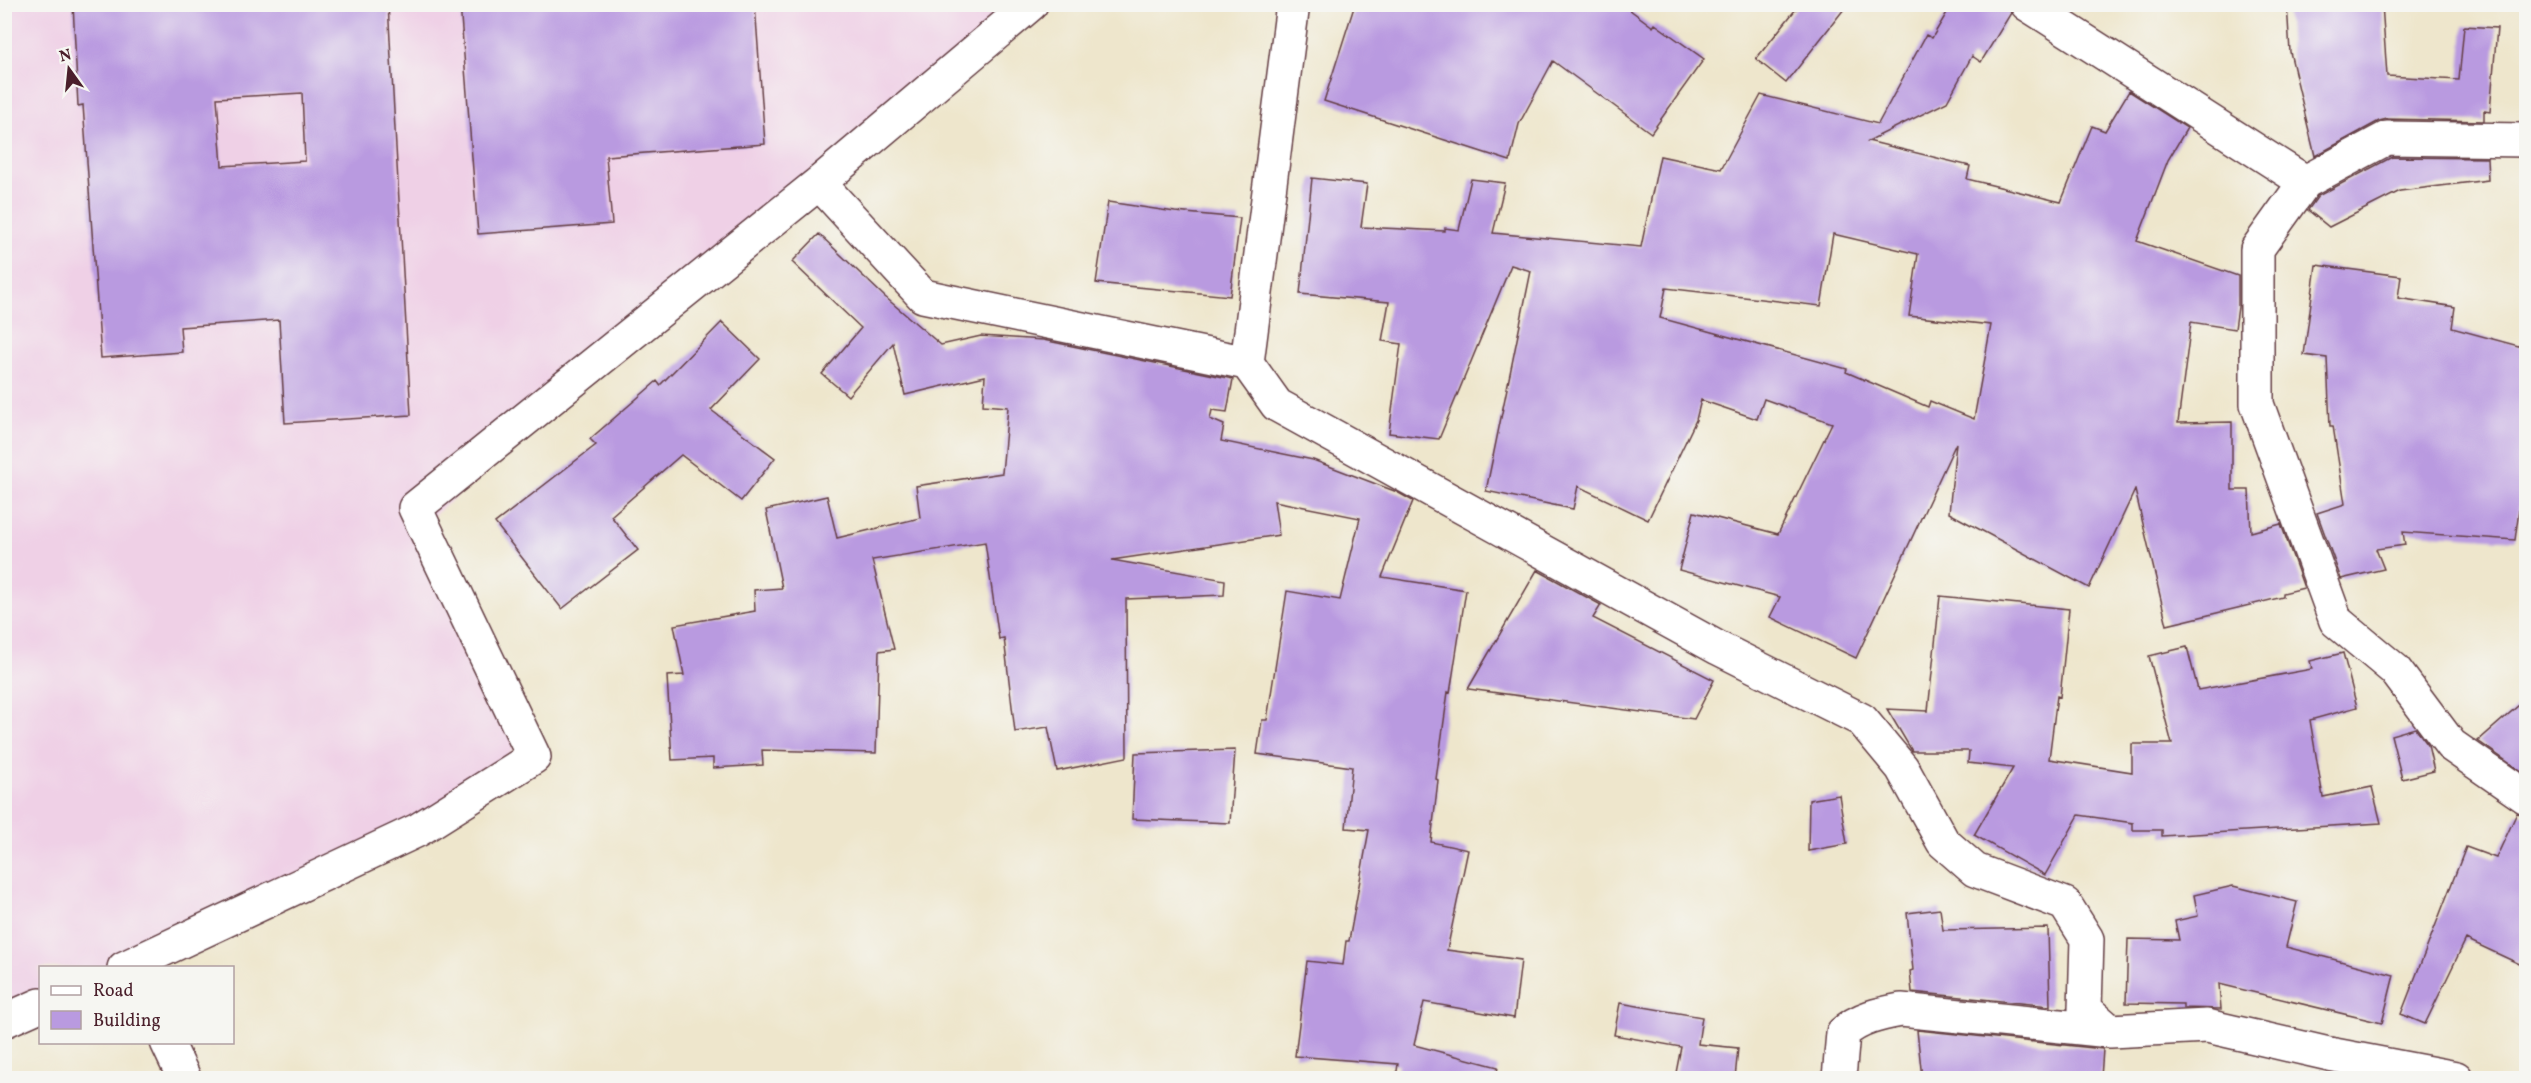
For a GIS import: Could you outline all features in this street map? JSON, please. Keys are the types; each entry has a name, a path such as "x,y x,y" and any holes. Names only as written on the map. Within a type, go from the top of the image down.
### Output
{"street":[{"path":"129,966 418,830 534,757 416,508 819,183 1031,4"},
{"path":"1247,363 1293,4"},
{"path":"2027,4 2305,182"},
{"path":"2526,140 2387,138 2305,182 2257,249 2257,404 2336,621 2395,670 2451,745 2526,797"},
{"path":"819,183 923,296 1247,363 1277,405 1718,648 1862,720 1902,768 1943,842 1975,870 2065,904 2087,939 2085,1009 2110,1031"},
{"path":"4,1021 39,1005"},
{"path":"1839,1078 1843,1034 1852,1025 1877,1015 1901,1010 2110,1031 2207,1026 2330,1054 2456,1078"},
{"path":"168,1044 184,1078"}],"shaded area":[{"path":"5,5 1026,5 432,517 533,725 449,826 107,966 39,966 39,994 5,1009"}],"building":[{"path":"73,4 388,4 411,415 285,423 279,320 180,327 182,352 101,358 83,105 78,106","holes":["302,93 305,161 222,166 217,98"]},
{"path":"460,4 755,4 765,144 606,156 612,224 478,234"},
{"path":"1355,4 1622,4 1653,27 1655,24 1704,59 1651,133 1553,61 1519,124 1510,161 1324,101"},
{"path":"1800,4 1848,4 1786,83 1756,59"},
{"path":"1952,4 2008,4 2011,13 1981,62 1972,56 1947,102 1868,141 1970,166 1967,179 2061,202 2092,126 2105,131 2129,91 2187,128 2168,160 2137,241 2238,276 2238,307 2235,329 2191,322 2178,423 2232,422 2232,490 2249,490 2251,532 2281,524 2304,588 2283,593 2283,597 2167,625 2135,490 2089,588 1949,513 1956,443 1856,658 1770,617 1780,597 1679,570 1694,512 1778,534 1832,423 1764,399 1757,419 1701,400 1696,420 1648,520 1578,486 1573,509 1486,491 1531,271 1511,265 1439,439 1389,433 1401,344 1382,341 1389,302 1300,294 1312,178 1367,184 1361,227 1459,230 1471,179 1505,183 1493,233 1641,247 1660,156 1721,169 1761,95 1878,124 1926,35 1932,38","holes":["1833,234 1918,254 1909,316 1991,325 1974,419 1930,401 1928,407 1846,372 1847,369 1660,318 1666,288 1821,306"]},
{"path":"2287,4 2382,4 2387,76 2459,80 2464,26 2497,28 2490,112 2484,111 2484,121 2387,119 2379,121 2315,156 2290,52"},
{"path":"2392,157 2487,158 2488,180 2400,191 2329,227 2308,210 2318,196"},
{"path":"1108,202 1175,212 1240,218 1230,296 1096,283"},
{"path":"819,234 885,297 941,345 981,336 1043,340 1233,379 1227,412 1212,410 1210,419 1224,425 1221,441 1313,460 1397,492 1413,501 1382,577 1466,590 1450,693 1448,692 1436,779 1438,780 1431,842 1468,850 1447,950 1521,960 1514,1018 1424,1002 1414,1045 1498,1067 1496,1078 1396,1078 1398,1064 1295,1056 1307,961 1343,965 1369,830 1346,828 1352,767 1257,754 1262,720 1267,720 1287,591 1340,600 1360,518 1274,501 1279,535 1112,560 1225,580 1224,595 1126,599 1127,757 1057,771 1048,727 1015,732 1004,638 999,639 985,542 872,560 894,649 879,651 876,753 762,750 763,765 713,768 713,758 672,760 667,676 684,675 674,625 755,611 754,590 782,588 766,510 827,496 837,538 920,518 916,486 1002,473 1008,407 983,405 985,376 905,395 893,343 848,396 822,374 861,328 792,262"},
{"path":"2316,265 2401,276 2398,298 2455,307 2452,328 2526,348 2526,455 2515,540 2403,532 2405,545 2376,549 2384,569 2341,579 2317,513 2345,504 2333,426 2330,426 2327,358 2304,355"},
{"path":"722,322 760,359 711,410 775,458 741,501 681,455 611,516 638,550 562,609 495,523 596,445 590,439 657,381 660,385"},
{"path":"1537,570 1601,605 1593,618 1714,680 1694,719 1468,689"},
{"path":"1940,596 2069,609 2060,697 2057,696 2049,759 2132,772 2132,744 2172,744 2149,656 2187,647 2198,690 2312,669 2310,661 2343,653 2357,707 2310,720 2323,797 2372,787 2381,823 2162,836 2162,830 2133,830 2133,823 2079,815 2045,875 1974,835 2013,768 1968,763 1969,751 1912,751 1887,709 1928,711"},
{"path":"2526,699 2526,775 2478,741"},
{"path":"2415,728 2428,745 2434,771 2402,779 2391,735"},
{"path":"1235,750 1230,823 1132,819 1135,753"},
{"path":"1839,795 1847,844 1808,851 1809,800"},
{"path":"2517,813 2526,815 2526,967 2466,939 2425,1024 2401,1014 2466,847 2496,858"},
{"path":"2233,886 2297,902 2286,947 2394,975 2382,1023 2219,984 2221,1009 2183,1008 2183,1004 2126,1003 2128,939 2179,940 2175,921 2198,916 2194,895"},
{"path":"1940,909 1943,930 2048,928 2050,1006 1912,992 1910,971 1913,970 1907,913"},
{"path":"1620,1003 1702,1017 1698,1044 1738,1048 1735,1078 1675,1078 1681,1047 1614,1035"},
{"path":"1917,1030 2103,1049 2101,1078 1922,1078"}]}
